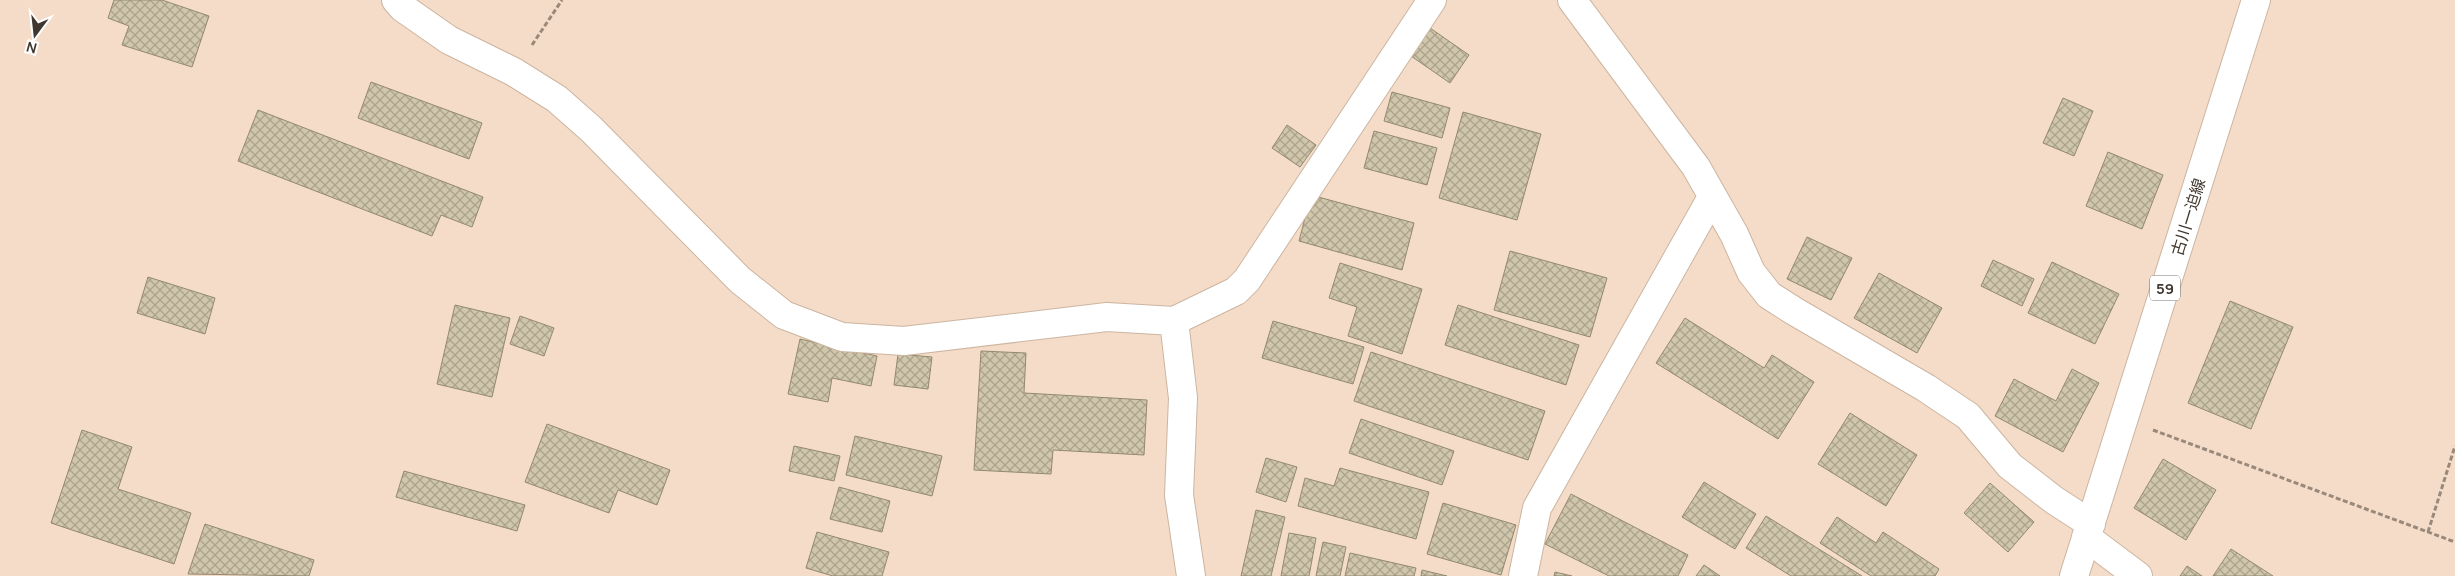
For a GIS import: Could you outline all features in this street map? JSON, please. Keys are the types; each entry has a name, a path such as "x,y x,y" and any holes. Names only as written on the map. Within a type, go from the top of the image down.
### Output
{"street":[{"path":"396,0 403,8 449,40 514,72 557,99 591,129 740,280 784,315 842,337 904,342 1107,317 1174,320 1236,292 1247,280 1432,0"},
{"path":"1572,0 1696,167 1734,234 1751,272 1769,295 1926,388 1968,416 2010,466 2089,530 2138,576"},
{"name":"古川一迫線","path":"2074,576 2256,0"},
{"path":"1523,576 1537,508 1712,197"},
{"path":"1174,320 1183,398 1179,495 1191,576"}],"path":[{"path":"514,72 562,0"},
{"path":"2124,419 2455,542"},
{"path":"2428,532 2455,446"}],"building":[{"path":"114,0 162,0 209,16 192,67 122,45 129,26 108,18"},
{"path":"1430,28 1469,55 1450,83 1411,56"},
{"path":"371,82 482,123 469,159 358,118"},
{"path":"1392,92 1450,108 1442,138 1384,121"},
{"path":"2063,98 2093,111 2074,156 2043,143"},
{"path":"258,110 483,197 472,227 441,215 432,236 238,161"},
{"path":"1463,112 1541,134 1517,220 1439,198"},
{"path":"1287,125 1316,145 1300,167 1272,148"},
{"path":"1374,131 1437,148 1427,185 1364,168"},
{"path":"2108,152 2163,175 2142,229 2086,206"},
{"path":"1311,195 1414,223 1402,270 1299,241"},
{"path":"1807,237 1852,258 1831,300 1787,279"},
{"path":"1510,251 1607,278 1590,337 1494,310"},
{"path":"1993,260 2034,279 2022,306 1981,286"},
{"path":"2052,262 2119,294 2095,344 2028,313"},
{"path":"1340,263 1422,289 1402,354 1348,336 1357,307 1329,298"},
{"path":"1879,273 1942,308 1917,353 1854,318"},
{"path":"148,277 215,298 205,334 137,313"},
{"path":"2230,301 2293,327 2251,429 2188,403"},
{"path":"455,305 510,318 492,397 437,384"},
{"path":"1458,305 1579,345 1566,385 1445,345"},
{"path":"520,316 554,328 544,356 510,344"},
{"path":"1685,318 1764,368 1772,355 1814,382 1778,439 1656,363"},
{"path":"1273,321 1364,347 1353,384 1262,358"},
{"path":"800,339 877,356 871,386 832,378 828,402 788,394"},
{"path":"981,351 1026,353 1024,393 1147,400 1144,455 1053,450 1051,474 974,470"},
{"path":"1371,352 1545,411 1528,460 1354,401"},
{"path":"898,354 932,357 928,389 894,385"},
{"path":"2072,369 2099,383 2063,452 1995,416 2014,379 2056,401"},
{"path":"1850,413 1917,455 1886,506 1818,464"},
{"path":"1361,419 1454,451 1442,485 1349,453"},
{"path":"547,424 670,470 657,505 618,490 609,513 525,482"},
{"path":"82,430 132,447 118,489 191,513 174,564 51,523"},
{"path":"855,436 942,456 932,496 846,475"},
{"path":"794,446 840,456 834,481 789,471"},
{"path":"1266,458 1297,467 1286,502 1256,492"},
{"path":"2163,459 2216,490 2186,540 2134,508"},
{"path":"1340,468 1429,492 1416,539 1298,506 1305,478 1334,486"},
{"path":"404,471 525,505 517,531 396,497"},
{"path":"1704,482 1756,514 1735,549 1682,517"},
{"path":"1990,483 2034,522 2008,552 1964,513"},
{"path":"839,487 890,501 882,532 830,519"},
{"path":"1571,494 1688,555 1678,576 1609,576 1545,544"},
{"path":"1443,503 1516,525 1501,575 1427,554"},
{"path":"1256,510 1285,517 1271,576 1241,576"},
{"path":"1766,516 1862,576 1791,576 1746,548"},
{"path":"1837,517 1876,543 1883,532 1939,569 1935,576 1871,576 1820,543"},
{"path":"205,524 314,560 309,576 188,574"},
{"path":"817,532 889,552 882,576 833,576 806,568"},
{"path":"1289,533 1316,538 1309,576 1281,576"},
{"path":"1323,542 1346,547 1340,576 1316,576"},
{"path":"2231,549 2273,576 2213,576"},
{"path":"1350,553 1416,568 1414,576 1345,576"},
{"path":"1704,565 1720,576 1696,576"},
{"path":"2187,566 2202,576 2180,576"},
{"path":"1422,570 1447,576 1421,576"},
{"path":"1555,572 1572,576 1554,576"}]}
